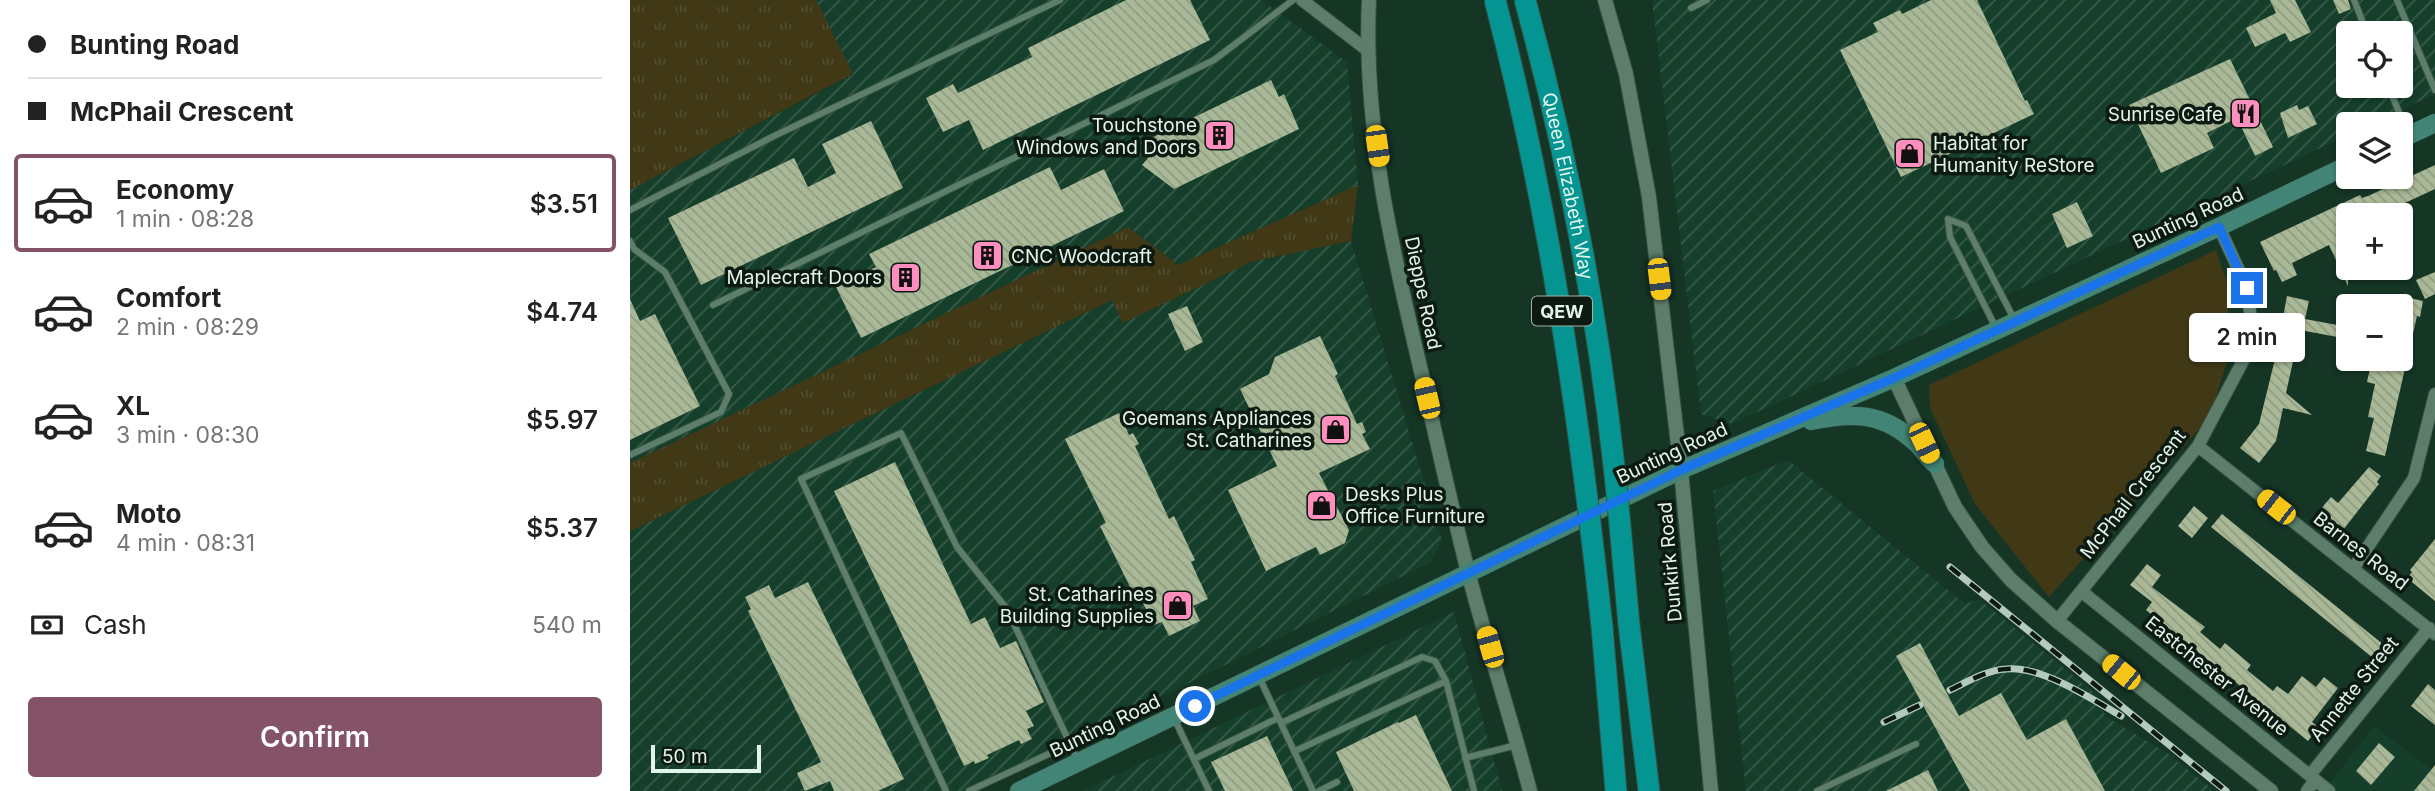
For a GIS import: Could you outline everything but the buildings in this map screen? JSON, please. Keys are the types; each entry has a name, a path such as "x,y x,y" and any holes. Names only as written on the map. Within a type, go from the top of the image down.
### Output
{"highway":[{"name":"Queen Elizabeth Way","path":"1494,0 1526,127 1561,309 1586,472 1616,791"},
{"name":"Queen Elizabeth Way","path":"1525,0 1573,208 1598,356 1614,465 1629,625 1649,791"}],"main road":[{"path":"2413,133 2435,122"},
{"name":"Bunting Road","path":"1021,791 1681,470 1894,378 2336,170"},
{"path":"1777,428 1847,415 1878,418 1916,444 1935,464"}],"street":[{"path":"1302,0 1367,50"},
{"name":"Dieppe Road","path":"1369,0 1367,50 1377,146 1391,236 1469,574 1530,791"},
{"name":"Dunkirk Road","path":"1605,0 1626,74 1649,197 1681,470 1711,791"},
{"name":"McPhail Crescent","path":"2057,621 2198,446 2244,359 2251,320 2247,288 2219,227"},
{"path":"1894,378 1955,507 1982,547 2011,580 2057,621 2271,791"},
{"path":"2353,569 2414,478 2435,394"},
{"name":"Barnes Road","path":"2198,446 2432,631"},
{"name":"Eastchester Avenue","path":"2081,591 2329,791"},
{"name":"Annette Street","path":"2307,791 2313,777 2432,631"}],"lane":[{"path":"630,209 774,136 1060,0"},
{"path":"713,305 1214,60 1293,0"},
{"path":"1691,8 1707,0"},
{"path":"2354,0 2362,21"},
{"path":"2397,0 2435,89"},
{"path":"1997,330 1950,237 1948,219 1966,226 2015,321"},
{"path":"630,241 634,248 665,272 729,394 721,412 630,455"},
{"path":"946,791 802,480 901,433 957,547 1007,610 1079,762"},
{"path":"1194,759 1422,657 1435,661 1446,681 1474,791"},
{"path":"1258,676 1313,791"},
{"path":"1294,751 1446,681"},
{"path":"1174,716 1209,791"},
{"path":"969,791 1070,744"},
{"path":"1817,791 1916,744"},
{"path":"1465,758 1517,745"},
{"path":"1319,791 1337,782"}],"shaded area":[{"path":"816,0 1261,0 1347,62 1358,185 1178,265 1128,227 630,463 630,190 853,75"},
{"path":"1652,0 2435,0 2435,94 2397,112 2336,112 2336,141 1732,424 1701,414"},
{"path":"1351,241 1442,540 1431,562 973,791 630,791 630,531 1112,300 1123,323 1251,262"},
{"path":"1788,460 1965,604 1979,599 2097,695 2105,716 2167,753 2215,791 1746,791 1713,491"},
{"path":"1454,612 1502,791 1083,791"},
{"path":"2374,726 2435,772 2435,791 2330,791 2326,788"}],"green space":[{"path":"630,0 816,0 853,74 630,190"},
{"path":"1358,185 1351,241 1251,262 1123,323 1112,300 630,531 630,463 1128,227 1178,265"},
{"path":"2216,250 2229,288 2227,361 2210,417 2049,597 1975,504 1930,408 1929,385"}],"railway":[{"path":"1950,567 2226,791"},
{"path":"1950,690 1992,672 2020,669 2050,678 2121,716"},
{"path":"1884,722 1920,705"}],"place":[{"name":"Sunrise Cafe","path":"2246,114"},
{"name":"Touchstone Windows and Doors","path":"1220,136"},
{"name":"Habitat for Humanity ReStore","path":"1910,154"},
{"name":"CNC Woodcraft","path":"988,256"},
{"name":"Maplecraft Doors","path":"905,277"},
{"name":"Goemans Appliances St. Catharines","path":"1335,429"},
{"name":"Desks Plus Office Furniture","path":"1322,505"},
{"name":"St. Catharines Building Supplies","path":"1177,605"}],"route":[{"path":"1195,706 1681,470 1894,378 2219,227 2247,288"}]}
